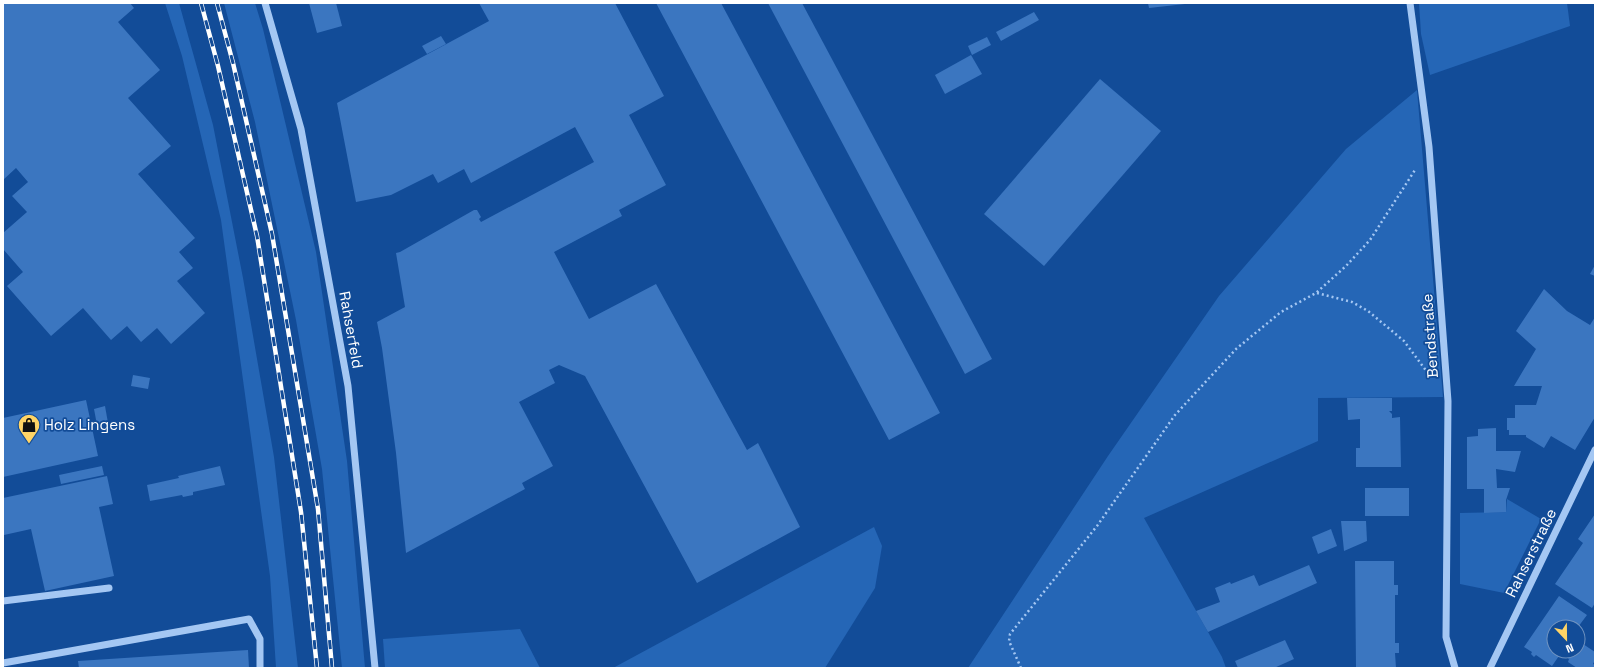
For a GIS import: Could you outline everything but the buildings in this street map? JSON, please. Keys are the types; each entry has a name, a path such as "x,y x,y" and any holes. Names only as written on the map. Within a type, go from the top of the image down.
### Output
{"street":[{"name":"Rahserfeld","path":"265,3 302,129 348,386 375,668"},
{"name":"Bendstraße","path":"1410,3 1428,147 1448,401 1446,637 1455,668"},
{"name":"Rahserstraße","path":"1490,668 1595,450"},
{"path":"3,601 109,588"},
{"path":"3,662 249,619 260,639 260,668"}],"path":[{"path":"1021,668 1009,641 1010,634 1097,526 1175,415 1236,349 1281,312 1316,293 1346,266 1370,240 1392,208 1428,147"},
{"path":"1316,293 1352,302 1368,311 1404,341 1431,377"}],"shaded area":[{"path":"165,3 179,3 213,125 243,278 274,457 298,668 276,668 270,576 221,220 182,56"},
{"path":"224,3 255,3 263,29 316,252 347,461 365,668 342,668 322,469 296,320 255,122"},
{"path":"1419,3 1567,3 1570,26 1430,75 1421,34"},
{"path":"1417,90 1443,397 1318,398 1318,441 1144,518 1222,657 1226,668 968,668 1108,456 1219,296 1346,149"},
{"path":"1507,499 1541,519 1504,593 1460,584 1460,513 1506,512"},
{"path":"874,527 882,546 875,588 825,668 613,668"},
{"path":"520,629 540,668 385,668 383,639"}],"railway":[{"path":"201,3 218,66 257,236 301,512 317,668"},
{"path":"217,3 233,63 272,234 318,509 332,668"}],"place":[{"name":"Holz Lingens","path":"29,444"}]}
